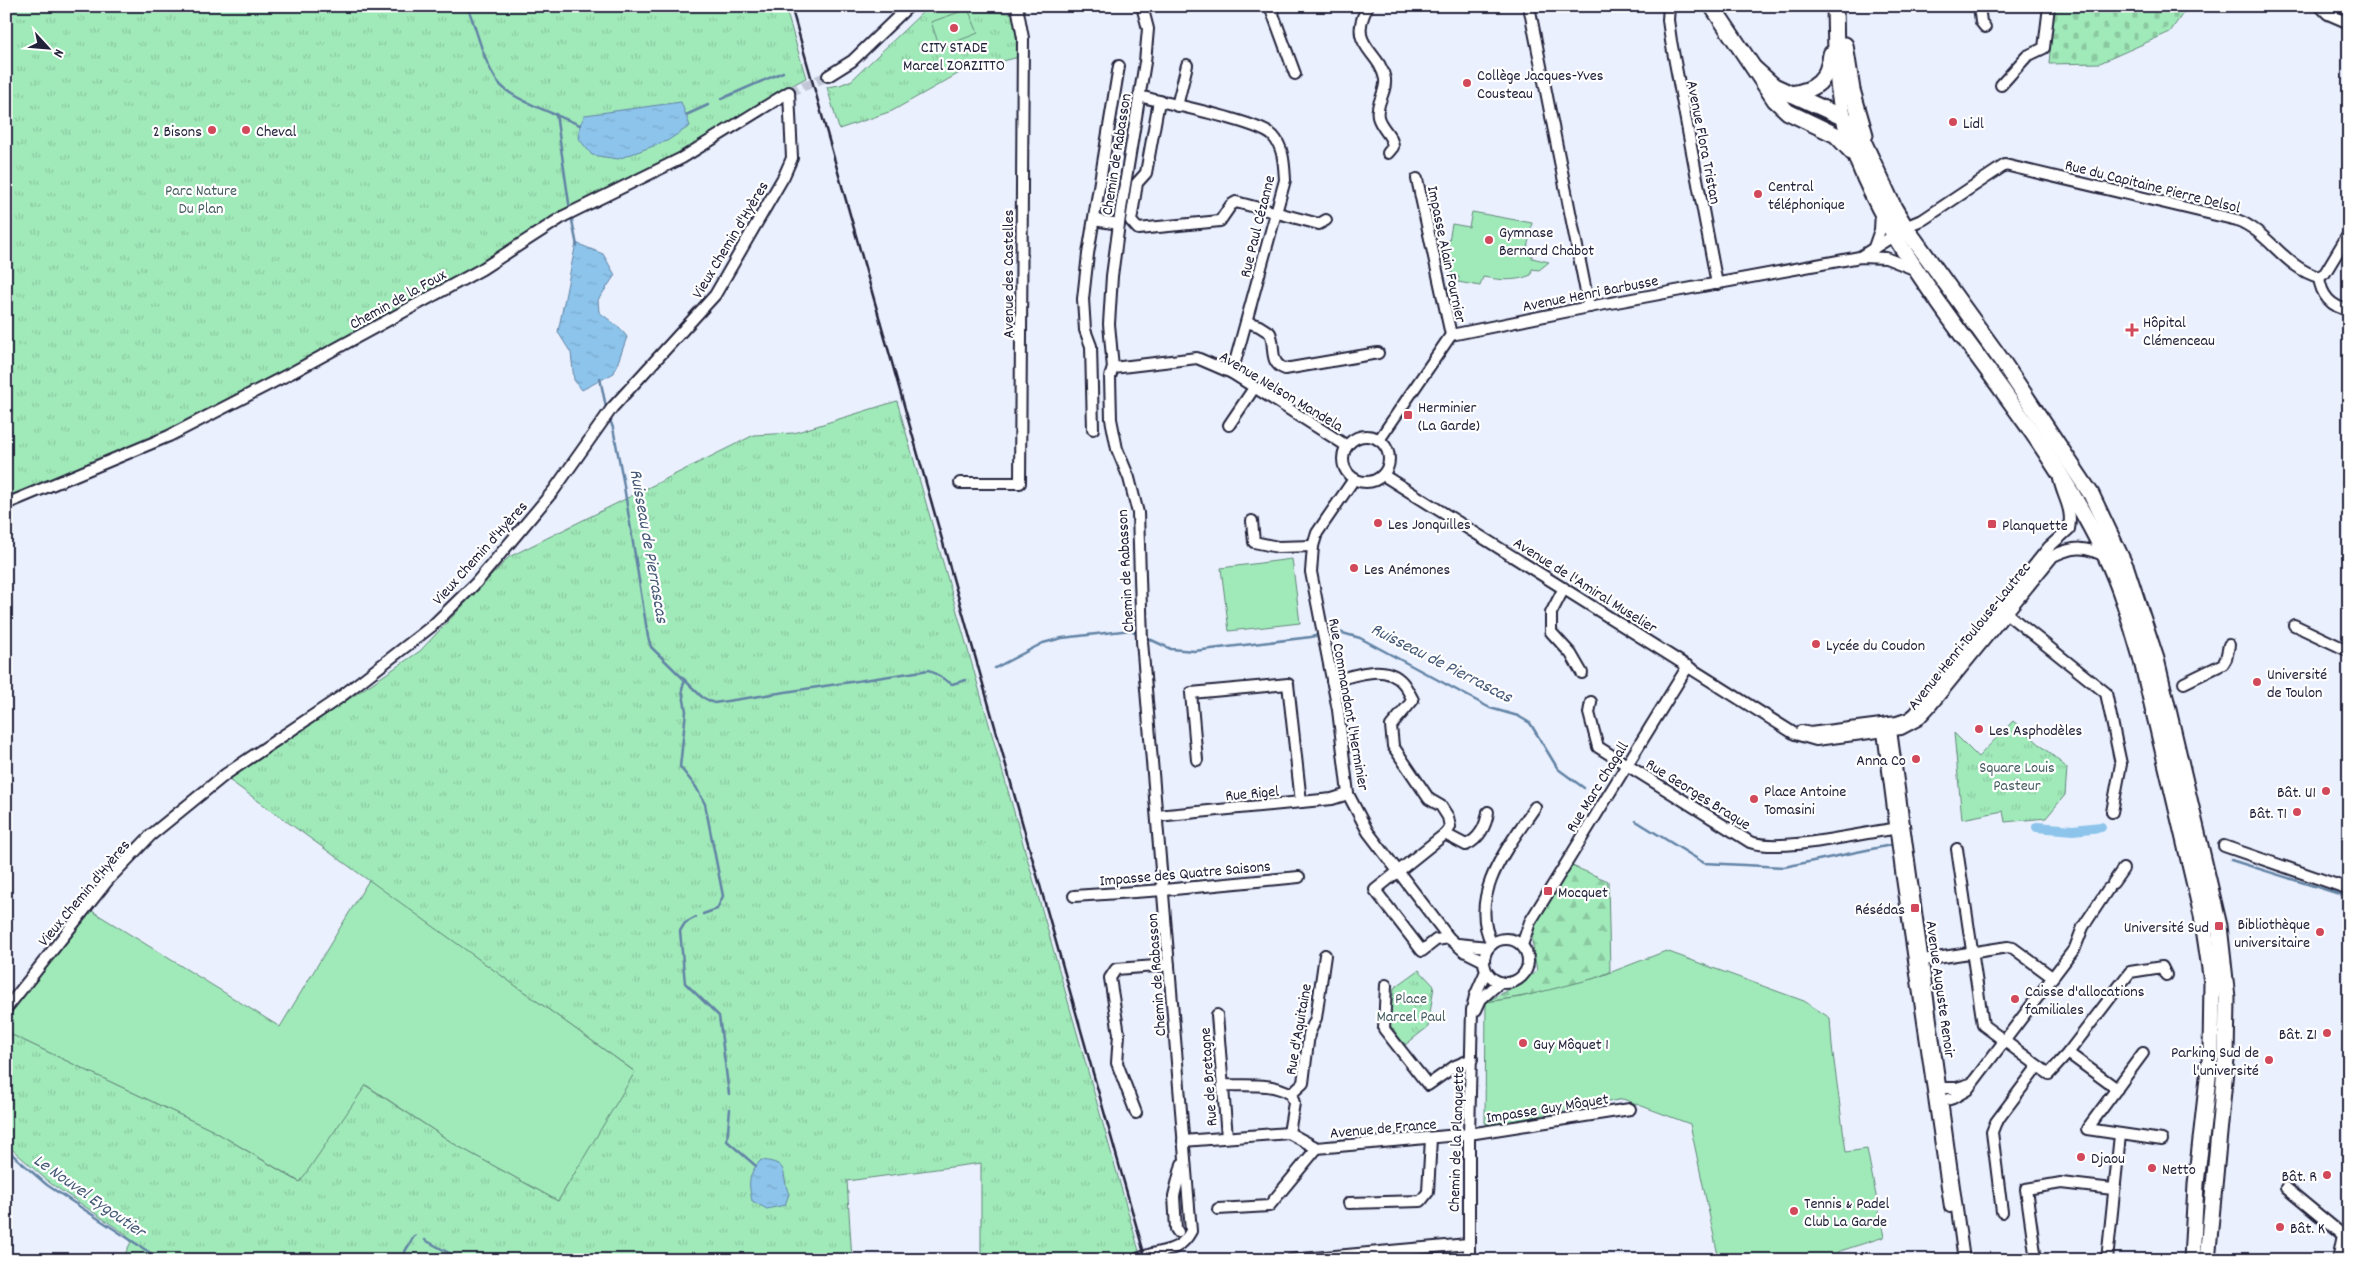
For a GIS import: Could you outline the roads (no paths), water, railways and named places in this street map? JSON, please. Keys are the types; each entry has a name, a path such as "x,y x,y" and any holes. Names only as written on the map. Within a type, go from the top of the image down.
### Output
{"main road":[{"path":"1712,6 1775,100 1788,112 1836,135 1857,156"},
{"path":"1835,6 1837,75 1844,118 1857,156 1881,211 2002,361 2068,458 2101,514 2126,568 2156,659 2210,886 2223,954 2227,998 2226,1059 2207,1260"},
{"path":"1842,6 1848,73 1876,169"},
{"path":"1790,94 1815,88 1825,77 1831,60 1835,23"},
{"path":"1755,69 1765,79 1790,94 1844,118 1857,128 1918,270 2058,472 2106,557 2131,624 2141,657 2208,947 2213,995 2209,1077 2196,1184 2192,1260"}],"street":[{"path":"830,75 852,61 909,6"},
{"name":"Avenue des Castelles","path":"960,484 1020,483 1023,38 1017,6"},
{"name":"Chemin de Rabasson","path":"1142,6 1148,29 1119,224 1109,324 1113,368 1110,377 1114,434 1117,449 1130,478 1138,512 1142,627 1157,816 1156,827 1164,890 1191,1231"},
{"path":"1270,6 1295,74"},
{"path":"1368,6 1362,20 1362,42 1384,76 1386,83 1377,110 1378,118 1393,140 1393,147 1388,152"},
{"path":"1529,6 1589,307"},
{"name":"Avenue Flora Tristan","path":"1669,6 1670,42 1717,284"},
{"path":"1979,6 1981,22 1985,27"},
{"path":"2000,85 2027,56 2044,48 2049,6"},
{"path":"2320,6 2328,14 2349,23"},
{"path":"1177,106 1187,64"},
{"path":"1093,429 1092,346 1085,330 1083,299 1119,66"},
{"name":"Chemin de la Foux","path":"6,504 169,436 293,372 482,269 564,216 682,158 788,92"},
{"name":"Vieux Chemin d'Hyères","path":"6,1009 109,879 150,835 226,774 339,698 396,654 432,626 476,583 554,490 612,408 715,295 784,176 792,158 788,92"},
{"name":"Rue Paul Cézanne","path":"1139,96 1252,125 1273,136 1284,156 1286,180 1232,374"},
{"path":"1159,101 1146,173 1137,183 1131,221 1138,229 1220,221 1231,205 1236,202 1319,224 1326,220"},
{"name":"Rue du Capitaine Pierre Delsol","path":"1903,236 1924,219 2005,165 2237,220 2247,224 2290,263 2306,274 2319,277"},
{"name":"Impasse Alain Fournier","path":"1417,179 1451,335"},
{"path":"1873,250 1880,230 1881,211"},
{"path":"1094,220 1119,224"},
{"path":"2349,233 2325,273 2319,277 2323,295 2331,303 2349,310"},
{"path":"1886,258 1903,236"},
{"name":"Avenue Henri Barbusse","path":"1860,258 1903,236"},
{"name":"Avenue Henri Barbusse","path":"1451,335 1589,307 1860,258 1886,258 1918,270"},
{"path":"1247,322 1270,332 1274,358 1279,367 1285,369 1378,354"},
{"path":"1379,440 1451,335"},
{"name":"Avenue Nelson Mandela","path":"1113,368 1197,358 1232,374 1347,446"},
{"path":"1229,425 1254,388"},
{"path":"1361,436 1374,437 1379,440 1384,444 1389,456 1389,463 1383,475 1372,481 1354,479 1344,467 1344,452 1347,446 1361,436"},
{"path":"2058,472 2062,492 2071,514 2069,529 2066,533"},
{"name":"Avenue de l'Amiral Muselier","path":"1383,475 1796,734 1811,740 1886,727"},
{"name":"Rue Commandant l'Herminier","path":"1354,479 1325,520 1313,546 1312,572 1332,681 1348,794 1368,832 1452,940 1464,952 1485,966"},
{"name":"Avenue Henri Toulouse-Lautrec","path":"1886,727 1915,713 2049,547 2066,533 2101,514"},
{"path":"1252,521 1254,542 1278,546 1313,546"},
{"name":"Avenue Henri Toulouse-Lautrec","path":"1886,727 1910,726 1918,720 2045,563 2053,556 2108,530"},
{"path":"2072,548 2089,549 2106,557"},
{"path":"1564,588 1551,613 1551,632 1571,654 1582,673"},
{"path":"2006,613 2106,693 2121,764 2112,812"},
{"path":"2294,625 2349,651"},
{"path":"2184,683 2222,664 2226,659 2229,645"},
{"name":"Rue Marc Chagall","path":"1522,946 1530,922 1688,666"},
{"path":"1332,681 1377,671 1391,673 1404,684 1413,700 1392,726 1393,746 1429,798 1441,806 1448,817 1450,828 1374,890 1422,951 1436,940 1452,940 1490,946 1501,939 1512,939 1522,946 1528,957 1527,970 1518,980 1512,983 1499,983 1489,976 1485,966 1490,946 1483,918 1487,886 1508,848 1535,807"},
{"path":"1197,760 1191,693 1288,684 1301,802"},
{"name":"Rue Georges Braque","path":"1591,702 1589,713 1598,746 1742,837 1762,846 1783,845 1900,828"},
{"name":"Avenue Auguste Renoir","path":"1886,727 1939,1103 1957,1260"},
{"name":"Rue Rigel","path":"1157,816 1301,802 1348,794"},
{"path":"1445,834 1466,845 1470,843 1486,824 1488,812"},
{"path":"2224,846 2349,889"},
{"path":"1957,850 1984,1025 2004,1042 2049,1074 2068,1053 2130,972 2162,968 2166,975"},
{"path":"1939,1103 1967,1090 2075,948 2083,927 2123,869"},
{"name":"Impasse des Quatre Saisons","path":"1074,896 1164,890 1299,877"},
{"name":"Rue Marc Chagall","path":"1512,939 1530,922"},
{"path":"1919,961 1972,952 2013,948 2052,978"},
{"name":"Rue d'Aquitaine","path":"1289,1133 1294,1103 1291,1094 1303,1083 1309,1034 1316,1018 1324,954"},
{"path":"1136,1113 1117,1063 1119,1034 1110,978 1116,969 1169,965"},
{"name":"Chemin de la Planquette","path":"1469,1260 1469,1134 1474,1018 1472,1010 1485,966"},
{"name":"Chemin de la Planquette","path":"1474,1018 1481,999 1499,983"},
{"path":"1386,985 1384,1029 1428,1085 1455,1066 1472,1058"},
{"name":"Rue de Bretagne","path":"1218,1015 1227,1137"},
{"path":"2068,1053 2117,1089"},
{"path":"2143,1053 2087,1129 2162,1140"},
{"path":"2002,1212 1992,1132 1996,1122 2038,1066"},
{"path":"1937,1088 1958,1088 1973,1082"},
{"path":"1224,1085 1283,1089 1291,1094"},
{"name":"Avenue Auguste Renoir","path":"1939,1103 1964,1260"},
{"name":"Impasse Guy Môquet","path":"1469,1134 1630,1109"},
{"path":"1183,1140 1289,1133"},
{"name":"Avenue de France","path":"1289,1133 1317,1148 1469,1134"},
{"path":"2107,1260 2120,1135"},
{"path":"1349,1203 1421,1201 1428,1192 1431,1138"},
{"name":"Chemin de Rabasson","path":"1178,1232 1176,1229 1174,1196 1180,1176 1183,1140"},
{"path":"1218,1209 1269,1206 1317,1148"},
{"path":"2036,1260 2026,1189 2061,1183 2113,1189"},
{"path":"2286,1188 2346,1237 2338,1260"},
{"path":"1166,1250 1178,1232 1184,1234 1191,1231"},
{"path":"1136,1260 1178,1248 1186,1241 1191,1231"},
{"path":"1292,1260 1468,1244"}],"water":[{"path":"681,102 690,126 667,141 618,159 592,155 579,139 580,125 585,115"},
{"path":"576,243 603,254 615,275 598,300 599,312 620,328 627,337 614,373 582,390 574,380 571,353 558,332"},
{"path":"761,1160 777,1164 781,1167 789,1194 785,1205 767,1209 752,1201 750,1189 751,1174"}],"waterway":[{"path":"467,6 484,55 498,82 513,95 524,101 580,125"},
{"path":"721,99 783,72"},
{"path":"686,115 708,105"},
{"name":"Ruisseau de Pierrascas","path":"556,114 570,210"},
{"name":"Ruisseau de Pierrascas","path":"571,215 577,246"},
{"name":"Ruisseau de Pierrascas","path":"600,378 607,412"},
{"name":"Ruisseau de Pierrascas","path":"609,417 613,428 623,480 651,647 702,697 714,703 929,670 952,684 966,680"},
{"name":"Ruisseau de Pierrascas","path":"995,668 1043,643 1062,638 1131,630 1138,634"},
{"name":"Ruisseau de Pierrascas","path":"1325,632 1332,630 1360,638 1490,708 1518,716 1530,723 1558,769 1584,788"},
{"name":"Ruisseau de Pierrascas","path":"1145,637 1171,649 1194,651 1311,637 1320,634"},
{"path":"685,680 682,689 686,711 680,767 696,787 705,804 723,896 717,909 703,914"},
{"name":"Ruisseau de Pierrascas","path":"1636,821 1704,863 1784,867 1891,845"},
{"name":"Ruisseau de Pierrascas","path":"2037,827 2073,830 2101,827"},
{"name":"Ruisseau de Pierrascas","path":"2231,860 2349,897"},
{"path":"696,917 685,923 680,931 685,983 719,1016 729,1094"},
{"path":"730,1109 727,1141 756,1166"},
{"name":"Le Nouvel Eygoutier","path":"6,1149 47,1185 161,1260"},
{"path":"400,1260 415,1236"},
{"path":"425,1240 462,1260"}],"tunnel":[{"path":"789,92 828,76"}],"railway":[{"path":"791,6 1146,1260"}],"place":[{"name":"CITY STADE Marcel ZORZITTO","path":"954,28"},
{"name":"Collège Jacques-Yves Cousteau","path":"1467,83"},
{"name":"Lidl","path":"1953,122"},
{"name":"2 Bisons","path":"212,130"},
{"name":"Cheval","path":"246,130"},
{"name":"Central téléphonique","path":"1758,194"},
{"name":"Gymnase Bernard Chabot","path":"1489,240"},
{"name":"Hôpital Clémenceau","path":"2132,330"},
{"name":"Herminier (La Garde)","path":"1408,415"},
{"name":"Les Jonquilles","path":"1378,523"},
{"name":"Planquette","path":"1992,524"},
{"name":"Les Anémones","path":"1354,568"},
{"name":"Lycée du Coudon","path":"1816,644"},
{"name":"Université de Toulon","path":"2257,682"},
{"name":"Les Asphodèles","path":"1979,729"},
{"name":"Anna Co","path":"1916,759"},
{"name":"Bât. U1","path":"2326,791"},
{"name":"Place Antoine Tomasini","path":"1754,799"},
{"name":"Bât. T1","path":"2297,812"},
{"name":"Mocquet","path":"1548,891"},
{"name":"Résédas","path":"1915,908"},
{"name":"Université Sud","path":"2219,926"},
{"name":"Bibliothèque universitaire","path":"2320,932"},
{"name":"Caisse d'allocations familiales","path":"2015,999"},
{"name":"Bât. Z1","path":"2327,1033"},
{"name":"Guy Môquet 1","path":"1523,1043"},
{"name":"Parking Sud de l'université","path":"2269,1060"},
{"name":"Djaou","path":"2081,1157"},
{"name":"Netto","path":"2152,1168"},
{"name":"Bât. R","path":"2327,1175"},
{"name":"Tennis & Padel Club La Garde","path":"1794,1211"},
{"name":"Bât. K","path":"2280,1227"}],"park label":[{"name":"Parc Nature Du Plan","path":"201,198"},
{"name":"Square Louis Pasteur","path":"2017,775"},
{"name":"Place Marcel Paul","path":"1411,1006"}]}
